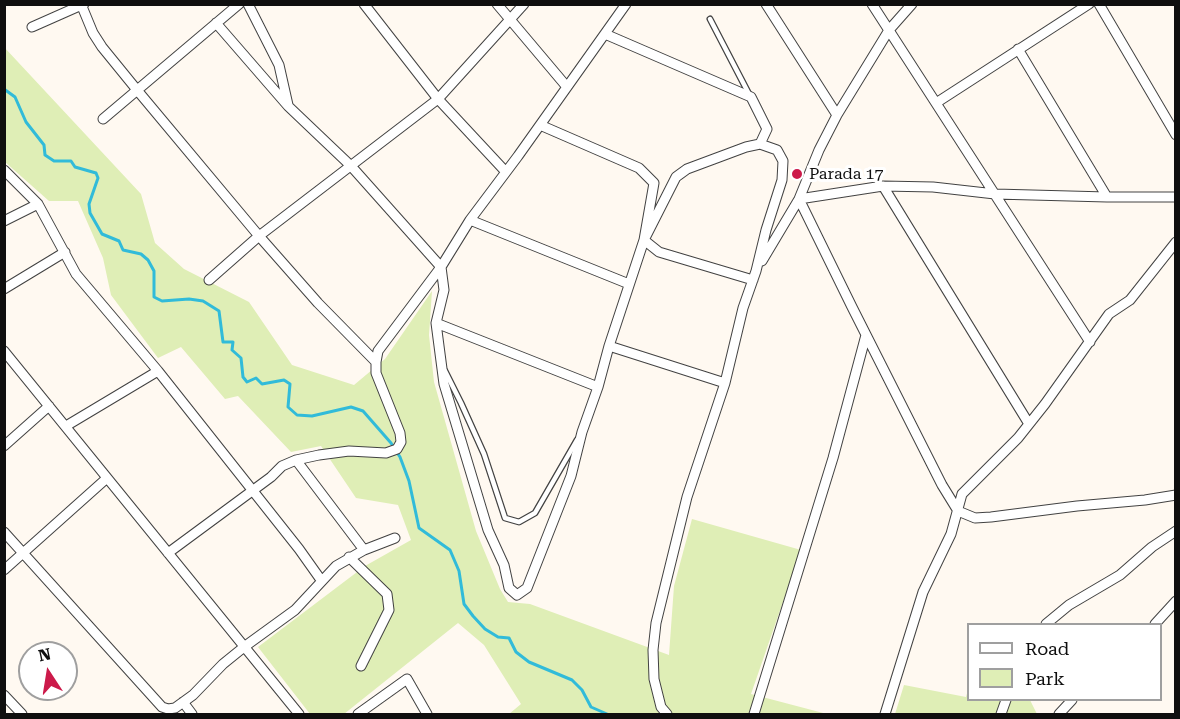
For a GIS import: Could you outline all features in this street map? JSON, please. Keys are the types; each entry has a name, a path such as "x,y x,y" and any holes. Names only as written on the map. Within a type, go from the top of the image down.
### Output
{"street":[{"path":"103,119 239,4"},
{"path":"248,4 279,65 288,106"},
{"path":"364,4 438,99 505,171"},
{"path":"496,4 567,87"},
{"path":"209,280 259,236 438,99 524,4"},
{"path":"168,553 282,466 296,459 349,451 386,453 397,449 401,442 400,433 380,386 375,362 378,351 441,267 470,220 626,4"},
{"path":"766,4 837,115"},
{"path":"872,4 1090,342"},
{"path":"754,276 799,198 837,115 889,30 912,4"},
{"path":"936,103 1089,4"},
{"path":"1099,4 1176,135"},
{"path":"32,27 82,5 93,33 102,47 137,90 259,236 318,303 375,362"},
{"path":"216,23 288,106 351,166 441,267 444,290 436,322 444,384 488,530 504,565 509,588 517,595 527,588 557,514 571,476 582,432 644,240 676,177 687,169 723,154 760,144 777,150 783,161 782,180 743,308 725,383 687,497 656,623 653,650 654,679 661,707 667,714"},
{"path":"605,34 751,97 767,129 760,144"},
{"path":"1018,49 1107,197"},
{"path":"540,125 639,168 654,183 644,240"},
{"path":"4,170 38,204 76,274 158,371 321,580"},
{"path":"799,198 883,186 933,187 995,194 1176,197"},
{"path":"883,186 1029,424"},
{"path":"799,198 942,485 958,511 975,518 991,517 1176,495"},
{"path":"4,221 38,204"},
{"path":"470,220 629,284"},
{"path":"644,240 659,252 754,276"},
{"path":"885,714 923,592 951,534 962,494 1018,438 1109,314 1130,300 1176,242"},
{"path":"4,289 65,252"},
{"path":"436,322 598,387"},
{"path":"754,714 833,458 866,335"},
{"path":"609,346 725,383"},
{"path":"4,351 299,714"},
{"path":"66,426 158,371"},
{"path":"4,446 49,406"},
{"path":"296,459 364,550"},
{"path":"4,570 107,478"},
{"path":"1047,623 1069,605 1120,575 1152,547 1176,531"},
{"path":"4,532 162,707 175,708 192,714"},
{"path":"175,708 244,647 295,610 336,566 349,557 395,538"},
{"path":"349,557 387,594 388,610 361,666"},
{"path":"1156,623 1176,601"},
{"path":"358,714 407,679 427,714"},
{"path":"4,695 22,714"},
{"path":"1059,714 1070,701"},
{"path":"7,714 15,707"}],"lane":[{"path":"710,19 751,97"},
{"path":"442,364 462,403 483,454 505,518 519,522 535,513 582,432"}],"green space":[{"path":"4,47 141,194 155,243 184,269 249,302 292,365 354,385 385,359 432,291 429,335 434,382 476,531 500,589 508,602 530,604 669,655 674,586 692,519 801,550 751,694 827,714 509,714 521,704 484,645 458,623 344,714 310,714 258,647 365,566 411,540 398,505 356,498 321,446 291,452 238,396 225,399 181,347 158,358 111,295 103,258 78,201 49,201 5,162"},
{"path":"904,685 966,697 967,694 967,701 1030,701 1037,714 895,714"}],"waterway":[{"path":"4,89 15,97 26,122 44,145 45,155 54,161 71,161 75,167 96,173 98,178 89,204 90,213 102,234 119,241 123,250 141,254 148,260 154,271 154,297 162,301 189,299 203,301 219,311 223,342 233,342 232,350 241,358 243,377 247,382 256,378 262,384 284,380 290,384 288,407 297,415 312,416 351,407 363,411 400,457 409,481 419,528 450,550 459,571 464,604 473,616 485,629 498,637 509,638 516,652 529,662 572,680 582,690 591,707 607,714"}],"place":[{"name":"Parada 17","path":"797,174"}]}
